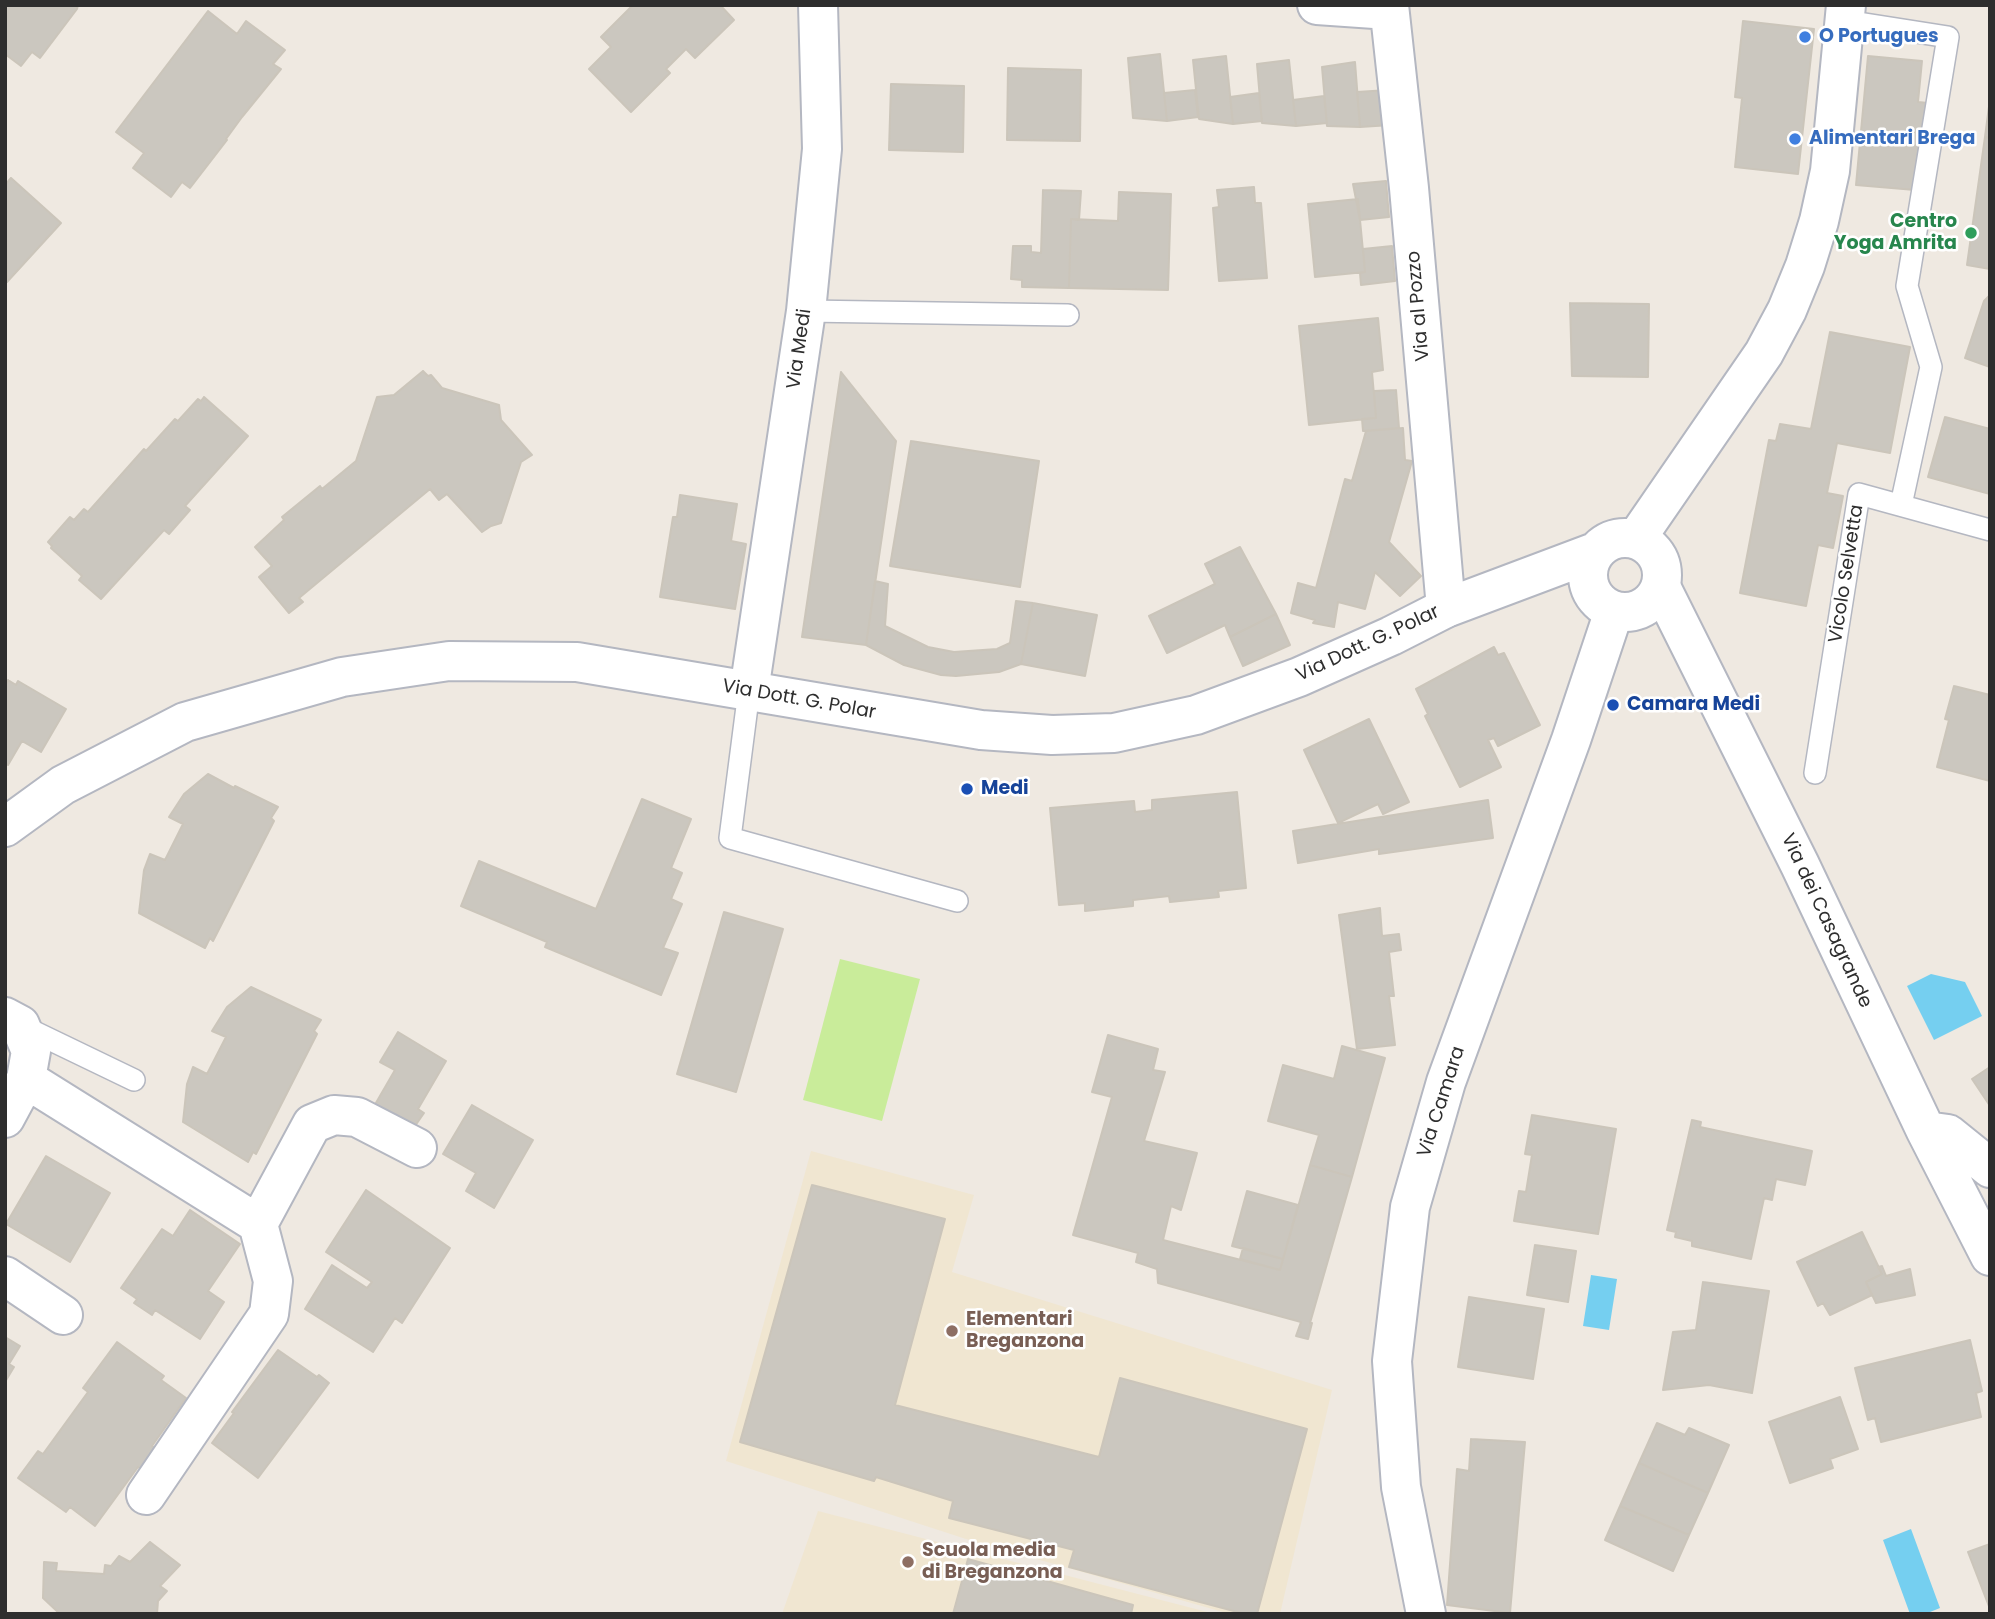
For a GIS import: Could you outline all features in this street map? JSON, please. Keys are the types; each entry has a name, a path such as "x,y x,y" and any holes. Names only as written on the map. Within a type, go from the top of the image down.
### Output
{"street":[{"name":"Via Medi","path":"749,691 806,311 822,149 818,5"},
{"path":"1317,5 1389,8"},
{"name":"Via al Pozzo","path":"1389,8 1409,188 1446,608"},
{"path":"1636,539 1764,353 1787,310 1805,266 1830,171 1846,13"},
{"path":"1614,539 1636,539 1656,552 1663,575 1661,587 1648,605 1637,611 1614,611 1603,606 1589,587 1590,563 1595,552 1614,539"},
{"name":"Via Dott. G. Polar","path":"5,827 63,785 186,722 342,677 450,661 577,662 981,730 1052,735 1114,733 1196,715 1391,636 1446,608 1595,552"},
{"name":"Via dei Casagrande","path":"1661,587 1800,865 1926,1132 1990,1256"},
{"name":"Via Camara","path":"1426,1614 1401,1487 1392,1361 1410,1207 1446,1082 1571,740 1614,611"},
{"path":"5,1118 26,1079 31,1051 12,1021"},
{"path":"26,1079 258,1224"},
{"path":"146,1495 269,1314 273,1281 258,1224 312,1124 334,1115 358,1117 417,1148"},
{"path":"1926,1132 1948,1134 1990,1168"},
{"path":"5,1276 63,1315"}],"lane":[{"path":"1846,13 1948,37 1907,286 1931,367 1901,505 1990,530"},
{"path":"806,311 1068,315"},
{"name":"Vicolo Selvetta","path":"1815,773 1859,494 1901,505"},
{"path":"749,691 730,838 957,901"},
{"path":"12,1021 134,1080"}],"shaded area":[{"name":"Elementari Breganzona","path":"811,1151 974,1195 952,1272 1332,1390 1280,1614 1230,1614 966,1539 726,1461"},
{"name":"Scuola media di Breganzona","path":"818,1511 1215,1614 782,1614"}],"green space":[{"path":"840,959 920,979 882,1121 803,1100"}],"water":[{"path":"1931,974 1965,982 1982,1016 1934,1040 1907,986"},
{"path":"1591,1275 1617,1279 1609,1330 1583,1326"},
{"path":"1911,1529 1940,1608 1925,1614 1910,1614 1883,1540"}],"building":[{"path":"5,5 78,5 40,58 32,52 21,66 5,54"},
{"path":"633,5 720,5 734,20 695,58 686,49 666,69 670,73 631,112 589,69 611,47 601,37"},
{"path":"208,11 237,34 246,21 285,50 273,64 281,69 190,188 182,182 171,197 133,168 144,153 116,132"},
{"path":"1743,21 1814,29 1798,174 1735,167 1742,98 1735,97"},
{"path":"1160,54 1167,121 1133,118 1128,58"},
{"path":"1226,56 1233,124 1199,119 1193,60"},
{"path":"1868,56 1922,61 1918,102 1928,103 1925,131 1921,130 1915,190 1856,185"},
{"path":"1289,60 1296,126 1262,123 1257,64"},
{"path":"1355,62 1360,127 1327,126 1322,67"},
{"path":"1008,68 1081,70 1080,141 1007,140"},
{"path":"891,84 964,86 963,152 889,150"},
{"path":"1195,90 1198,117 1167,121 1164,93"},
{"path":"1388,90 1391,125 1360,127 1357,92"},
{"path":"1259,93 1262,121 1233,124 1230,97"},
{"path":"1324,96 1327,123 1296,126 1293,100"},
{"path":"1990,99 1990,138 1985,137"},
{"path":"1985,137 1990,138 1990,269 1967,265"},
{"path":"11,178 61,223 7,282 5,185"},
{"path":"1386,181 1389,217 1360,220 1353,184"},
{"path":"1254,187 1255,203 1261,203 1267,278 1219,281 1213,208 1219,207 1217,190"},
{"path":"1043,190 1081,191 1079,220 1071,219 1069,288 1022,287 1022,280 1011,279 1013,246 1031,246 1031,252 1041,253"},
{"path":"1119,192 1171,194 1168,290 1069,288 1071,219 1118,221"},
{"path":"1358,199 1365,272 1315,277 1308,204"},
{"path":"1392,246 1395,281 1361,285 1360,273 1365,272 1363,249"},
{"path":"1990,295 1990,367 1965,358 1984,301"},
{"path":"1570,303 1649,304 1648,377 1572,376"},
{"path":"1378,318 1383,370 1372,372 1376,418 1309,425 1299,326"},
{"path":"1830,332 1910,347 1890,453 1837,443 1827,493 1843,496 1833,548 1818,545 1806,606 1740,593 1769,440 1776,441 1780,424 1811,429"},
{"path":"423,371 428,376 431,375 442,388 499,405 501,420 532,455 521,462 501,523 482,532 447,494 439,500 430,489 299,598 303,602 289,613 259,577 272,566 255,547 284,520 282,517 356,461 377,397 394,395"},
{"path":"841,372 896,441 866,645 802,637"},
{"path":"1396,390 1399,428 1363,431 1362,419 1376,418 1374,391"},
{"path":"204,397 248,436 185,506 190,510 169,534 164,530 101,599 79,580 82,576 51,548 48,542 70,517 74,520 84,509 88,512 144,449 146,451 175,419 178,421 198,399 201,401"},
{"path":"1945,417 1990,429 1990,494 1928,477"},
{"path":"1403,428 1405,460 1412,461 1389,542 1421,576 1400,596 1375,572 1365,609 1338,602 1334,627 1313,623 1315,620 1291,613 1298,583 1316,588 1345,479 1352,481 1366,431"},
{"path":"911,441 1039,461 1020,587 890,566"},
{"path":"680,495 737,504 731,541 746,544 735,609 660,597 673,517 677,517"},
{"path":"1240,547 1276,614 1230,637 1225,625 1167,653 1149,616 1215,584 1205,564"},
{"path":"875,581 888,584 885,626 928,647 954,652 997,649 1010,643 1016,601 1033,603 1021,664 999,672 941,675 904,665 866,645"},
{"path":"1033,603 1097,615 1085,676 1021,664"},
{"path":"1276,614 1290,645 1243,666 1230,637"},
{"path":"1494,647 1498,655 1504,653 1540,725 1498,746 1494,738 1488,740 1501,767 1460,787 1425,716 1428,714 1416,689"},
{"path":"8,680 16,685 18,681 66,709 41,752 22,741 8,765 5,763 5,686"},
{"path":"1954,686 1990,695 1990,781 1937,767"},
{"path":"1369,719 1409,802 1383,814 1378,804 1338,823 1304,750"},
{"path":"208,774 278,807 271,818 274,821 213,941 210,938 205,948 139,913 144,870 150,854 165,860 183,824 169,817 184,794"},
{"path":"1237,792 1246,888 1218,891 1219,897 1170,902 1169,896 1133,900 1133,906 1085,911 1085,903 1059,905 1050,808 1134,801 1135,812 1152,810 1152,800"},
{"path":"642,799 691,819 671,868 682,873 671,899 682,904 663,948 678,953 661,995 545,947 547,942 461,906 479,861 596,909"},
{"path":"1488,800 1493,838 1379,854 1379,849 1298,863 1293,831"},
{"path":"1380,908 1382,936 1399,934 1401,950 1389,952 1394,996 1389,996 1395,1045 1357,1049 1339,915"},
{"path":"724,912 783,929 736,1092 677,1074"},
{"path":"251,987 321,1020 314,1031 317,1034 256,1154 253,1152 248,1162 183,1122 187,1084 193,1067 207,1074 226,1037 212,1031 227,1007"},
{"path":"398,1032 446,1061 418,1109 424,1113 415,1126 373,1108 395,1070 380,1062"},
{"path":"1108,1035 1158,1049 1153,1070 1165,1072 1144,1141 1197,1153 1181,1210 1171,1206 1163,1240 1280,1270 1310,1165 1352,1177 1310,1323 1308,1339 1296,1336 1301,1322 1158,1283 1157,1269 1136,1262 1138,1253 1073,1235 1112,1097 1092,1092"},
{"path":"1342,1046 1385,1058 1352,1177 1310,1165 1319,1135 1268,1121 1283,1065 1334,1079"},
{"path":"1990,1067 1990,1106 1972,1079"},
{"path":"472,1105 533,1140 494,1208 466,1191 476,1173 443,1154"},
{"path":"1532,1115 1616,1129 1598,1234 1514,1221 1519,1191 1526,1192 1532,1155 1525,1154"},
{"path":"1692,1120 1701,1122 1700,1127 1812,1151 1805,1185 1776,1179 1772,1200 1764,1198 1751,1259 1692,1246 1692,1241 1675,1237 1676,1232 1667,1230"},
{"path":"46,1156 110,1193 70,1262 6,1224"},
{"name":"Elementari Breganzona","path":"812,1185 945,1219 895,1405 1099,1457 1120,1378 1307,1429 1257,1614 1245,1614 1069,1567 1074,1550 949,1518 953,1501 876,1477 874,1481 740,1442"},
{"path":"366,1190 450,1248 402,1323 395,1318 373,1352 305,1309 332,1265 367,1288 372,1282 326,1252"},
{"path":"1247,1191 1298,1205 1283,1259 1232,1246"},
{"path":"190,1210 240,1244 208,1291 224,1302 200,1339 155,1310 152,1315 134,1303 137,1299 121,1288 162,1229 173,1236"},
{"path":"1862,1232 1882,1274 1866,1282 1872,1295 1830,1315 1823,1303 1818,1306 1797,1262"},
{"path":"1535,1245 1576,1251 1568,1302 1527,1295"},
{"path":"1243,1248 1283,1259 1280,1270 1240,1259"},
{"path":"1882,1266 1886,1276 1910,1269 1915,1295 1876,1303 1866,1282 1882,1274 1878,1267"},
{"path":"1703,1282 1769,1291 1752,1393 1709,1385 1663,1390 1673,1332 1696,1330"},
{"path":"1469,1297 1544,1309 1533,1379 1458,1367"},
{"path":"5,1337 20,1346 9,1364 14,1367 5,1382"},
{"path":"1970,1340 1982,1391 1976,1393 1981,1417 1881,1442 1875,1418 1868,1420 1855,1368"},
{"path":"117,1342 164,1376 161,1380 186,1398 152,1446 159,1451 144,1471 138,1467 95,1526 70,1507 66,1512 18,1478 38,1451 43,1454 88,1392 83,1388"},
{"path":"278,1350 329,1383 258,1478 212,1443"},
{"path":"1840,1397 1858,1449 1830,1459 1833,1468 1790,1483 1769,1422"},
{"path":"1657,1423 1685,1435 1689,1428 1729,1445 1708,1493 1639,1463"},
{"path":"1471,1439 1525,1442 1510,1613 1447,1605 1457,1469 1469,1471"},
{"path":"1639,1463 1708,1493 1689,1535 1620,1506"},
{"path":"1620,1506 1689,1535 1673,1571 1605,1540"},
{"path":"150,1542 180,1565 160,1586 167,1591 158,1601 157,1614 60,1614 43,1598 44,1562 57,1563 56,1571 104,1574 105,1565 111,1566 119,1556 130,1562"},
{"path":"1990,1544 1990,1609 1968,1552"},
{"path":"968,1559 1133,1605 1131,1614 953,1614"}],"place":[{"name":"O Portugues","path":"1805,37"},
{"name":"Alimentari Brega","path":"1795,139"},
{"name":"Centro Yoga Amrita","path":"1971,233"},
{"name":"Camara Medi","path":"1613,705"},
{"name":"Medi","path":"967,789"},
{"name":"Elementari Breganzona","path":"952,1331"},
{"name":"Scuola media di Breganzona","path":"908,1562"}]}
